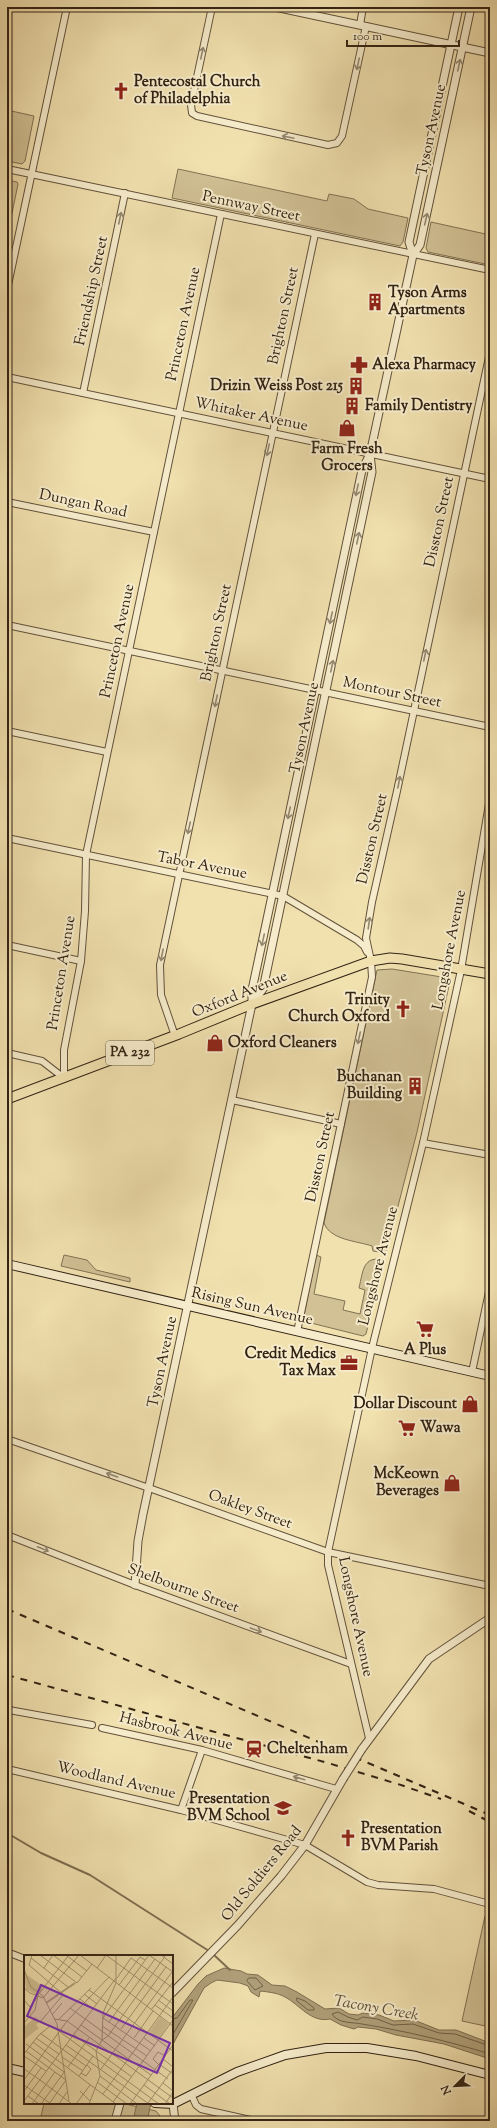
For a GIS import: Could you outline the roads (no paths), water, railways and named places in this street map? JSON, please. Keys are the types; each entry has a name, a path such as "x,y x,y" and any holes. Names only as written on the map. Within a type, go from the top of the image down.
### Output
{"main road":[{"name":"Oxford Avenue","path":"7,1099 175,1036 252,1004 371,961 390,958 490,974"},
{"name":"Rising Sun Avenue","path":"7,1264 490,1376"},
{"path":"173,2101 192,2096 237,2072 285,2055 326,2048 367,2048 416,2056 490,2075"},
{"path":"7,2068 24,2072"}],"street":[{"path":"7,290 67,7"},
{"path":"212,7 191,110 197,116 326,144 337,144 342,136 363,26 363,7"},
{"path":"276,7 490,53"},
{"name":"Tyson Avenue","path":"413,255 410,242 459,7"},
{"name":"Tyson Avenue","path":"135,1585 138,1541 232,1100 252,1004 252,990 340,573 362,470 370,454 413,255 420,244 471,7"},
{"path":"429,152 440,154"},
{"name":"Pennway Street","path":"7,169 490,270"},
{"name":"Friendship Street","path":"83,394 125,193"},
{"name":"Princeton Avenue","path":"64,1078 64,1050 81,960 85,911 86,855 221,214"},
{"name":"Brighton Street","path":"175,1036 159,987 160,965 315,234"},
{"name":"Disston Street","path":"297,1332 372,977 371,961 366,938 490,352"},
{"name":"Whitaker Avenue","path":"7,377 490,479"},
{"name":"Tyson Avenue","path":"252,1004 263,989 283,896 372,472 370,454"},
{"name":"Dungan Road","path":"7,502 154,532"},
{"path":"340,573 350,575"},
{"name":"Montour Street","path":"7,625 490,727"},
{"path":"7,731 107,752"},
{"path":"294,792 304,794"},
{"name":"Longshore Avenue","path":"369,1738 328,1565 328,1552 372,1348 423,1143 461,970 490,798"},
{"name":"Tabor Avenue","path":"7,838 283,896 357,940 364,946 371,961"},
{"path":"7,945 81,960"},
{"path":"7,1053 42,1062 64,1078"},
{"path":"232,1100 341,1124"},
{"path":"423,1143 490,1155"},
{"path":"472,1372 490,1287"},
{"name":"Oakley Street","path":"7,1439 328,1552 490,1586"},
{"name":"Shelbourne Street","path":"7,1535 135,1585 351,1664"},
{"name":"Old Soldiers Road","path":"173,1992 219,1946 305,1845 336,1789 369,1738 429,1659 490,1618"},
{"path":"7,1701 9,1710 7,1720"},
{"path":"9,1710 92,1725"},
{"name":"Hasbrook Avenue","path":"102,1728 202,1750 336,1789"},
{"path":"181,1810 202,1750"},
{"name":"Woodland Avenue","path":"7,1769 181,1810 305,1845 368,1882 378,1885 434,1889 486,1903 490,1906"},
{"path":"7,1952 24,1959"},
{"path":"192,2096 196,2104 201,2109 255,2121"},
{"path":"116,2121 120,2104"},
{"path":"172,2104 175,2121"}],"water":[{"path":"224,1968 241,1971 247,1974 258,1975 272,1985 285,1986 325,2009 339,2008 349,2014 358,2015 363,2013 379,2015 394,2021 414,2020 439,2030 456,2030 490,2043 490,2059 444,2044 396,2035 376,2029 358,2027 354,2029 341,2025 330,2019 323,2020 311,2016 285,1997 270,1992 260,1991 259,1997 251,1992 248,1986 240,1983 217,1980 204,1988 173,2044 173,2017 206,1976"},
{"path":"137,2104 151,2104 147,2121 133,2121"}],"waterway":[{"path":"7,1833 41,1853 90,1875 209,1951"},
{"path":"213,1954 230,1970"}],"railway":[{"path":"7,1609 490,1815"},
{"path":"7,1675 328,1763 441,1799"},
{"path":"469,1811 490,1822"}],"place":[{"name":"Pentecostal Church of Philadelphia","path":"121,91"},
{"name":"Tyson Arms Apartments","path":"375,302"},
{"name":"Alexa Pharmacy","path":"359,365"},
{"name":"Drizin Weiss Post 215","path":"356,386"},
{"name":"Family Dentistry","path":"352,406"},
{"name":"Farm Fresh Grocers","path":"347,428"},
{"name":"Trinity Church Oxford","path":"403,1009"},
{"name":"Oxford Cleaners","path":"215,1043"},
{"name":"Buchanan Building","path":"415,1086"},
{"name":"A Plus","path":"425,1329"},
{"name":"Credit Medics Tax Max","path":"349,1363"},
{"name":"Dollar Discount","path":"470,1404"},
{"name":"Wawa","path":"407,1428"},
{"name":"McKeown Beverages","path":"452,1483"},
{"name":"Cheltenham","path":"254,1749"},
{"name":"Presentation BVM School","path":"283,1808"},
{"name":"Presentation BVM Parish","path":"348,1838"}],"water label":[{"name":"Tacony Creek","path":"376,2009"}]}
